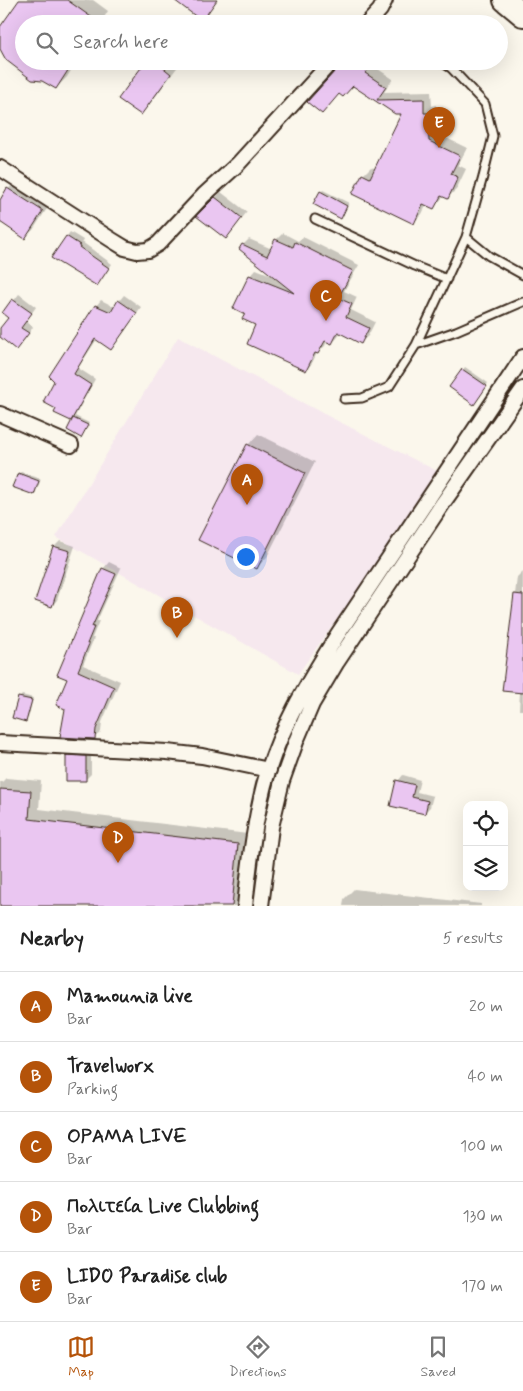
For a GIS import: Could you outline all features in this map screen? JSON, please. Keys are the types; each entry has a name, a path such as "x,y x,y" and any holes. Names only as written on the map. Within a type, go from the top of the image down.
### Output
{"main road":[{"path":"505,0 523,15"}],"street":[{"path":"375,15 385,0"},
{"path":"0,168 125,248 137,251 148,250 158,244 204,195 238,164 324,70"},
{"path":"245,906 248,875 264,785 294,708 338,634 523,357"},
{"path":"261,906 271,827 282,781 312,704 337,662 443,503 523,389"},
{"path":"0,414 71,445"},
{"path":"0,743 167,752 202,756 269,770"}],"lane":[{"path":"344,399 362,398 389,386 416,345 466,237 493,136 485,104 453,70"},
{"path":"315,219 447,279"},
{"path":"466,237 489,256 523,275"},
{"path":"416,345 456,331 523,302"}],"shaded area":[{"path":"178,337 441,473 298,674 56,537"}],"building":[{"path":"19,0 67,0 88,15 15,15 15,67 6,60 0,49 0,27"},
{"path":"174,0 217,0 206,15 194,15"},
{"path":"19,70 68,70 56,89 42,81 32,80"},
{"path":"139,70 166,70 171,74 141,115 118,99"},
{"path":"336,70 368,70 365,73 386,87 377,100 424,99 424,113 428,113 429,141 460,156 451,174 458,177 448,199 441,196 434,209 423,204 414,224 352,194 362,174 370,178 401,114 395,114 353,86 343,97 339,94 322,114 307,102"},
{"path":"7,188 43,211 25,239 0,222 0,200"},
{"path":"320,191 347,206 341,219 313,204"},
{"path":"215,197 242,218 226,239 196,216"},
{"path":"66,236 109,268 97,286 51,258"},
{"path":"275,239 293,247 295,242 353,271 338,298 352,304 346,317 369,328 361,344 338,332 332,344 325,341 318,354 315,353 306,371 247,344 255,325 242,319 245,314 233,308 249,275 294,293 239,249 242,244 267,256"},
{"path":"12,299 32,313 21,328 29,333 16,350 0,337 0,328 8,318 2,313"},
{"path":"118,300 137,313 111,350 95,339 74,374 91,385 71,421 54,413 56,409 43,402 54,381 49,376 95,305 111,312"},
{"path":"462,369 487,386 474,405 449,387"},
{"path":"73,418 88,425 81,438 67,430"},
{"path":"247,444 305,473 257,569 198,540"},
{"path":"18,473 39,481 34,495 12,487"},
{"path":"53,546 70,551 52,607 35,601"},
{"path":"102,568 116,574 92,627 94,627 87,644 89,644 78,671 114,687 96,729 95,739 60,737 65,709 56,705 67,679 57,675"},
{"path":"514,594 523,595 523,693 502,691"},
{"path":"18,697 32,700 26,722 12,718"},
{"path":"66,755 86,756 86,781 66,781"},
{"path":"396,780 415,785 412,797 428,801 425,814 390,806"},
{"path":"0,789 31,791 29,819 238,844 232,906 0,906"}],"place":[{"name":"LIDO Paradise club","path":"439,148"},
{"name":"ΟΡΑΜΑ LIVE","path":"326,321"},
{"name":"Mamounia live","path":"247,505"},
{"name":"Travelworx","path":"177,638"},
{"name":"Πολιτεία Live Clubbing","path":"118,863"}]}
